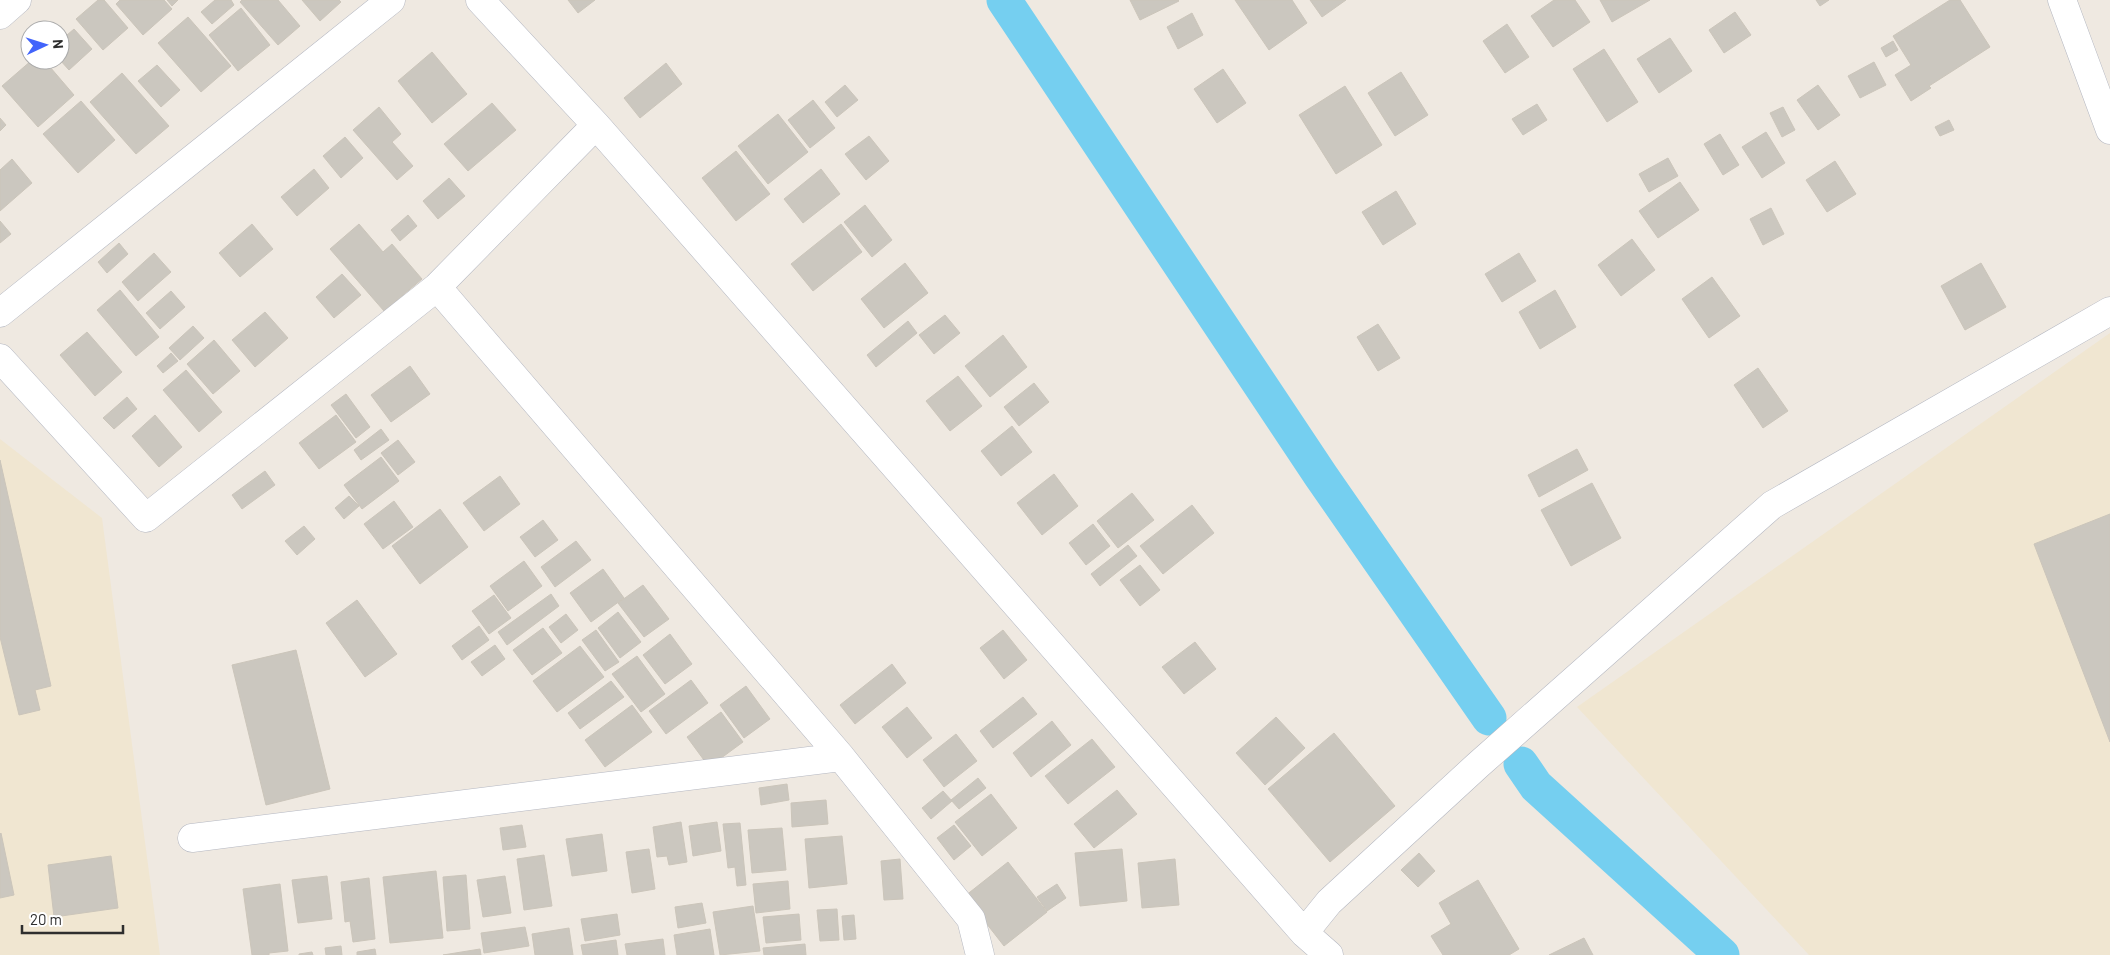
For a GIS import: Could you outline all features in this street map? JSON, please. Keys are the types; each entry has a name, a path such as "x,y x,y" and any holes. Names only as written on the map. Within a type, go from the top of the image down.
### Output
{"street":[{"path":"0,15 17,0"},
{"path":"0,313 391,0"},
{"path":"480,0 596,125 1304,932 1329,955"},
{"path":"2062,0 2110,130"},
{"path":"0,358 146,518 437,287 596,125"},
{"path":"437,287 841,757 971,919 980,955"},
{"path":"1304,932 1329,902 1478,765 1772,505 2110,311"},
{"path":"192,838 841,757"}],"shaded area":[{"path":"2110,333 2110,955 1809,955 1577,707"},
{"path":"0,439 102,518 160,955 0,955"}],"building":[{"path":"98,0 104,0 128,28 103,50 76,19"},
{"path":"120,0 164,0 172,9 143,35 116,4"},
{"path":"167,0 178,0 172,6"},
{"path":"215,0 231,0 234,5 212,24 201,12"},
{"path":"242,0 278,0 300,26 278,45 240,2"},
{"path":"302,0 339,0 341,2 320,21"},
{"path":"568,0 595,0 578,13"},
{"path":"1130,0 1178,0 1179,1 1140,20"},
{"path":"1235,0 1292,0 1307,23 1269,50"},
{"path":"1310,0 1346,0 1322,17"},
{"path":"1554,0 1575,0 1590,22 1553,47 1531,16"},
{"path":"1600,0 1650,0 1612,22"},
{"path":"1816,0 1829,0 1820,6"},
{"path":"1950,0 1960,0 1990,47 1929,86 1931,88 1911,101 1895,75 1911,65 1893,36"},
{"path":"241,8 270,45 238,71 209,35"},
{"path":"1735,12 1751,35 1724,53 1709,30"},
{"path":"1192,13 1203,35 1178,49 1167,27"},
{"path":"188,17 231,66 201,92 158,43"},
{"path":"1507,24 1529,57 1505,73 1483,41"},
{"path":"74,29 92,49 70,69 70,32"},
{"path":"1670,38 1692,71 1659,93 1637,59"},
{"path":"1893,41 1898,50 1886,57 1881,48"},
{"path":"1604,49 1638,102 1607,122 1573,69"},
{"path":"432,52 467,94 432,123 398,81"},
{"path":"1874,62 1886,85 1860,98 1848,76"},
{"path":"666,63 682,84 640,118 624,98"},
{"path":"157,65 180,90 161,107 138,81"},
{"path":"1223,69 1246,103 1217,123 1194,89"},
{"path":"20,70 53,70 74,95 38,127 2,86"},
{"path":"1401,72 1428,115 1395,136 1368,93"},
{"path":"122,73 169,126 136,154 90,102"},
{"path":"845,85 858,100 837,117 825,102"},
{"path":"1818,85 1840,115 1818,130 1797,100"},
{"path":"1345,86 1382,145 1336,174 1299,115"},
{"path":"813,100 835,128 810,148 788,120"},
{"path":"81,101 115,140 78,173 43,134"},
{"path":"492,103 516,130 468,171 444,144"},
{"path":"1537,104 1547,120 1523,135 1512,119"},
{"path":"379,107 401,134 392,142 413,166 397,180 353,130"},
{"path":"1783,107 1795,130 1782,137 1770,113"},
{"path":"778,114 808,152 768,184 738,146"},
{"path":"0,118 6,125 0,131"},
{"path":"1949,120 1954,130 1940,136 1935,127"},
{"path":"1766,132 1785,163 1762,178 1742,147"},
{"path":"1720,134 1739,165 1723,175 1704,144"},
{"path":"869,136 889,161 866,180 845,154"},
{"path":"345,137 363,158 341,178 323,156"},
{"path":"736,151 770,194 736,221 702,178"},
{"path":"1668,158 1678,176 1649,192 1639,174"},
{"path":"12,159 32,183 0,211 0,170"},
{"path":"1835,161 1856,194 1827,212 1806,180"},
{"path":"314,169 329,188 297,216 281,197"},
{"path":"821,169 840,194 803,223 784,199"},
{"path":"449,178 465,196 438,219 423,201"},
{"path":"1680,182 1699,210 1658,238 1639,211"},
{"path":"1396,191 1416,224 1383,245 1362,212"},
{"path":"865,205 892,240 872,257 844,222"},
{"path":"1771,208 1784,234 1763,245 1750,219"},
{"path":"408,215 417,226 400,241 391,230"},
{"path":"0,221 11,234 0,243"},
{"path":"252,224 273,249 240,277 219,253"},
{"path":"359,224 383,252 392,244 422,279 384,311 330,249"},
{"path":"841,224 862,252 813,291 791,264"},
{"path":"1632,239 1655,270 1621,296 1598,265"},
{"path":"119,243 128,254 107,273 98,262"},
{"path":"154,253 171,272 138,301 122,282"},
{"path":"1519,253 1536,281 1502,302 1485,274"},
{"path":"905,263 928,293 884,328 861,299"},
{"path":"1981,263 2006,307 1965,330 1941,286"},
{"path":"342,274 361,295 334,318 316,297"},
{"path":"1712,277 1740,316 1709,338 1682,299"},
{"path":"120,290 159,337 136,356 97,310"},
{"path":"1555,290 1576,327 1540,349 1519,312"},
{"path":"171,291 185,307 160,329 146,313"},
{"path":"265,312 288,338 255,367 232,340"},
{"path":"945,315 960,333 934,354 919,335"},
{"path":"908,321 917,333 876,367 867,355"},
{"path":"1378,324 1400,358 1378,371 1357,337"},
{"path":"193,326 204,338 180,360 169,348"},
{"path":"87,332 122,372 95,396 60,355"},
{"path":"1003,335 1027,367 990,397 965,366"},
{"path":"214,340 240,371 213,394 187,364"},
{"path":"171,353 178,361 163,373 157,366"},
{"path":"410,366 430,394 391,422 371,395"},
{"path":"1758,368 1788,411 1763,428 1734,385"},
{"path":"186,370 222,412 199,432 163,390"},
{"path":"958,376 982,406 950,431 926,401"},
{"path":"1034,383 1049,402 1019,426 1004,407"},
{"path":"346,394 370,427 356,438 331,405"},
{"path":"127,397 137,409 114,429 103,418"},
{"path":"155,415 182,447 159,467 132,436"},
{"path":"336,415 356,442 319,469 299,443"},
{"path":"1012,426 1032,452 1001,476 981,451"},
{"path":"381,429 389,440 361,460 354,450"},
{"path":"398,440 415,462 398,475 381,453"},
{"path":"1577,449 1588,470 1539,497 1528,475"},
{"path":"381,457 399,481 362,509 344,485"},
{"path":"0,460 51,686 35,690 40,710 19,715 0,637"},
{"path":"265,471 275,485 242,509 232,495"},
{"path":"1054,474 1078,506 1042,535 1017,503"},
{"path":"500,476 520,504 484,531 463,503"},
{"path":"1592,483 1621,538 1571,566 1541,510"},
{"path":"1132,493 1154,520 1118,548 1097,521"},
{"path":"349,496 359,506 344,519 335,508"},
{"path":"394,501 413,527 383,549 364,524"},
{"path":"1192,505 1214,533 1163,574 1140,546"},
{"path":"440,509 468,547 420,584 392,546"},
{"path":"2110,514 2110,742 2034,544"},
{"path":"543,520 558,540 535,557 520,537"},
{"path":"1093,524 1110,546 1086,565 1069,543"},
{"path":"304,526 315,539 297,555 285,541"},
{"path":"576,541 591,560 555,587 541,567"},
{"path":"1128,545 1137,556 1100,586 1091,574"},
{"path":"524,561 542,586 508,611 490,586"},
{"path":"1140,565 1160,590 1140,606 1120,580"},
{"path":"603,569 624,598 591,622 570,593"},
{"path":"643,585 669,619 644,637 618,603"},
{"path":"551,594 559,606 507,645 498,632"},
{"path":"494,595 511,618 489,634 472,611"},
{"path":"357,600 397,654 365,677 326,623"},
{"path":"618,612 641,642 620,658 598,628"},
{"path":"566,614 578,630 561,643 549,627"},
{"path":"479,626 489,640 462,660 452,646"},
{"path":"543,628 562,653 532,675 513,650"},
{"path":"596,630 619,662 605,671 582,640"},
{"path":"1003,630 1027,660 1004,679 980,648"},
{"path":"670,634 692,664 665,684 643,655"},
{"path":"1195,642 1216,669 1184,694 1162,667"},
{"path":"495,645 505,659 482,676 471,662"},
{"path":"580,646 604,677 557,712 533,681"},
{"path":"296,650 330,789 266,805 232,665"},
{"path":"637,656 665,694 641,712 612,674"},
{"path":"892,664 906,683 855,724 840,705"},
{"path":"691,680 708,703 666,734 649,711"},
{"path":"611,681 624,697 580,729 568,713"},
{"path":"746,686 770,719 744,738 720,705"},
{"path":"1023,697 1037,714 993,748 980,731"},
{"path":"632,705 652,732 605,767 585,740"},
{"path":"907,707 932,738 907,758 882,727"},
{"path":"721,712 743,742 709,767 687,737"},
{"path":"1276,717 1305,748 1265,785 1236,753"},
{"path":"1052,721 1071,745 1031,777 1013,753"},
{"path":"1334,733 1395,806 1330,862 1268,789"},
{"path":"956,734 977,761 944,787 923,760"},
{"path":"1092,739 1115,767 1068,804 1045,776"},
{"path":"978,778 986,788 959,809 951,800"},
{"path":"787,784 789,800 761,805 759,788"},
{"path":"1117,790 1137,814 1094,848 1074,824"},
{"path":"943,791 952,801 931,819 922,808"},
{"path":"991,794 1017,828 982,856 955,822"},
{"path":"826,800 828,824 792,827 791,803"},
{"path":"681,822 687,862 669,865 667,856 657,857 653,827"},
{"path":"717,822 721,851 693,856 689,826"},
{"path":"740,823 746,885 737,886 735,867 728,868 723,824"},
{"path":"522,825 526,847 503,850 500,828"},
{"path":"954,825 971,846 954,860 937,838"},
{"path":"782,828 786,870 752,873 748,830"},
{"path":"0,834 14,895 0,898"},
{"path":"602,834 607,871 572,876 566,839"},
{"path":"842,836 847,884 809,888 805,839"},
{"path":"649,849 655,889 632,893 626,852"},
{"path":"1122,849 1127,901 1080,906 1075,853"},
{"path":"1419,853 1435,871 1418,887 1401,870"},
{"path":"544,855 552,906 524,910 517,859"},
{"path":"111,856 118,908 54,917 48,865"},
{"path":"900,859 903,899 884,900 881,861"},
{"path":"1175,859 1179,905 1142,908 1138,863"},
{"path":"1008,862 1047,912 1004,946 965,896"},
{"path":"436,871 443,938 390,943 383,877"},
{"path":"466,875 470,929 447,931 443,877"},
{"path":"327,876 332,919 298,923 292,880"},
{"path":"505,876 511,913 483,917 477,880"},
{"path":"369,878 375,939 353,942 350,921 345,922 341,882"},
{"path":"1478,880 1519,949 1509,955 1443,955 1431,936 1451,924 1439,903"},
{"path":"788,881 790,909 756,913 753,884"},
{"path":"280,884 288,951 269,953 269,955 252,955 243,889"},
{"path":"1057,884 1066,898 1047,911 1037,897"},
{"path":"702,903 706,923 678,928 675,907"},
{"path":"753,906 760,951 720,955 713,912"},
{"path":"837,909 839,940 820,941 817,910"},
{"path":"617,914 620,935 585,941 581,919"},
{"path":"799,914 801,940 766,943 763,917"},
{"path":"854,915 856,939 844,940 842,916"},
{"path":"525,927 529,946 484,953 481,933"},
{"path":"569,928 573,955 535,955 532,934"},
{"path":"710,929 714,955 677,955 674,935"},
{"path":"1584,938 1593,955 1549,955"},
{"path":"663,939 665,955 627,955 625,944"},
{"path":"616,940 618,955 583,955 581,945"},
{"path":"805,944 806,955 764,955 763,948"},
{"path":"341,946 342,955 326,955 325,948"},
{"path":"375,949 376,955 357,955 357,952"},
{"path":"480,949 481,955 443,955"},
{"path":"312,952 313,955 299,955 299,954"}],"waterway":[{"path":"1004,0 1321,476 1489,718"},
{"path":"1521,764 1536,786 1722,955"}]}
